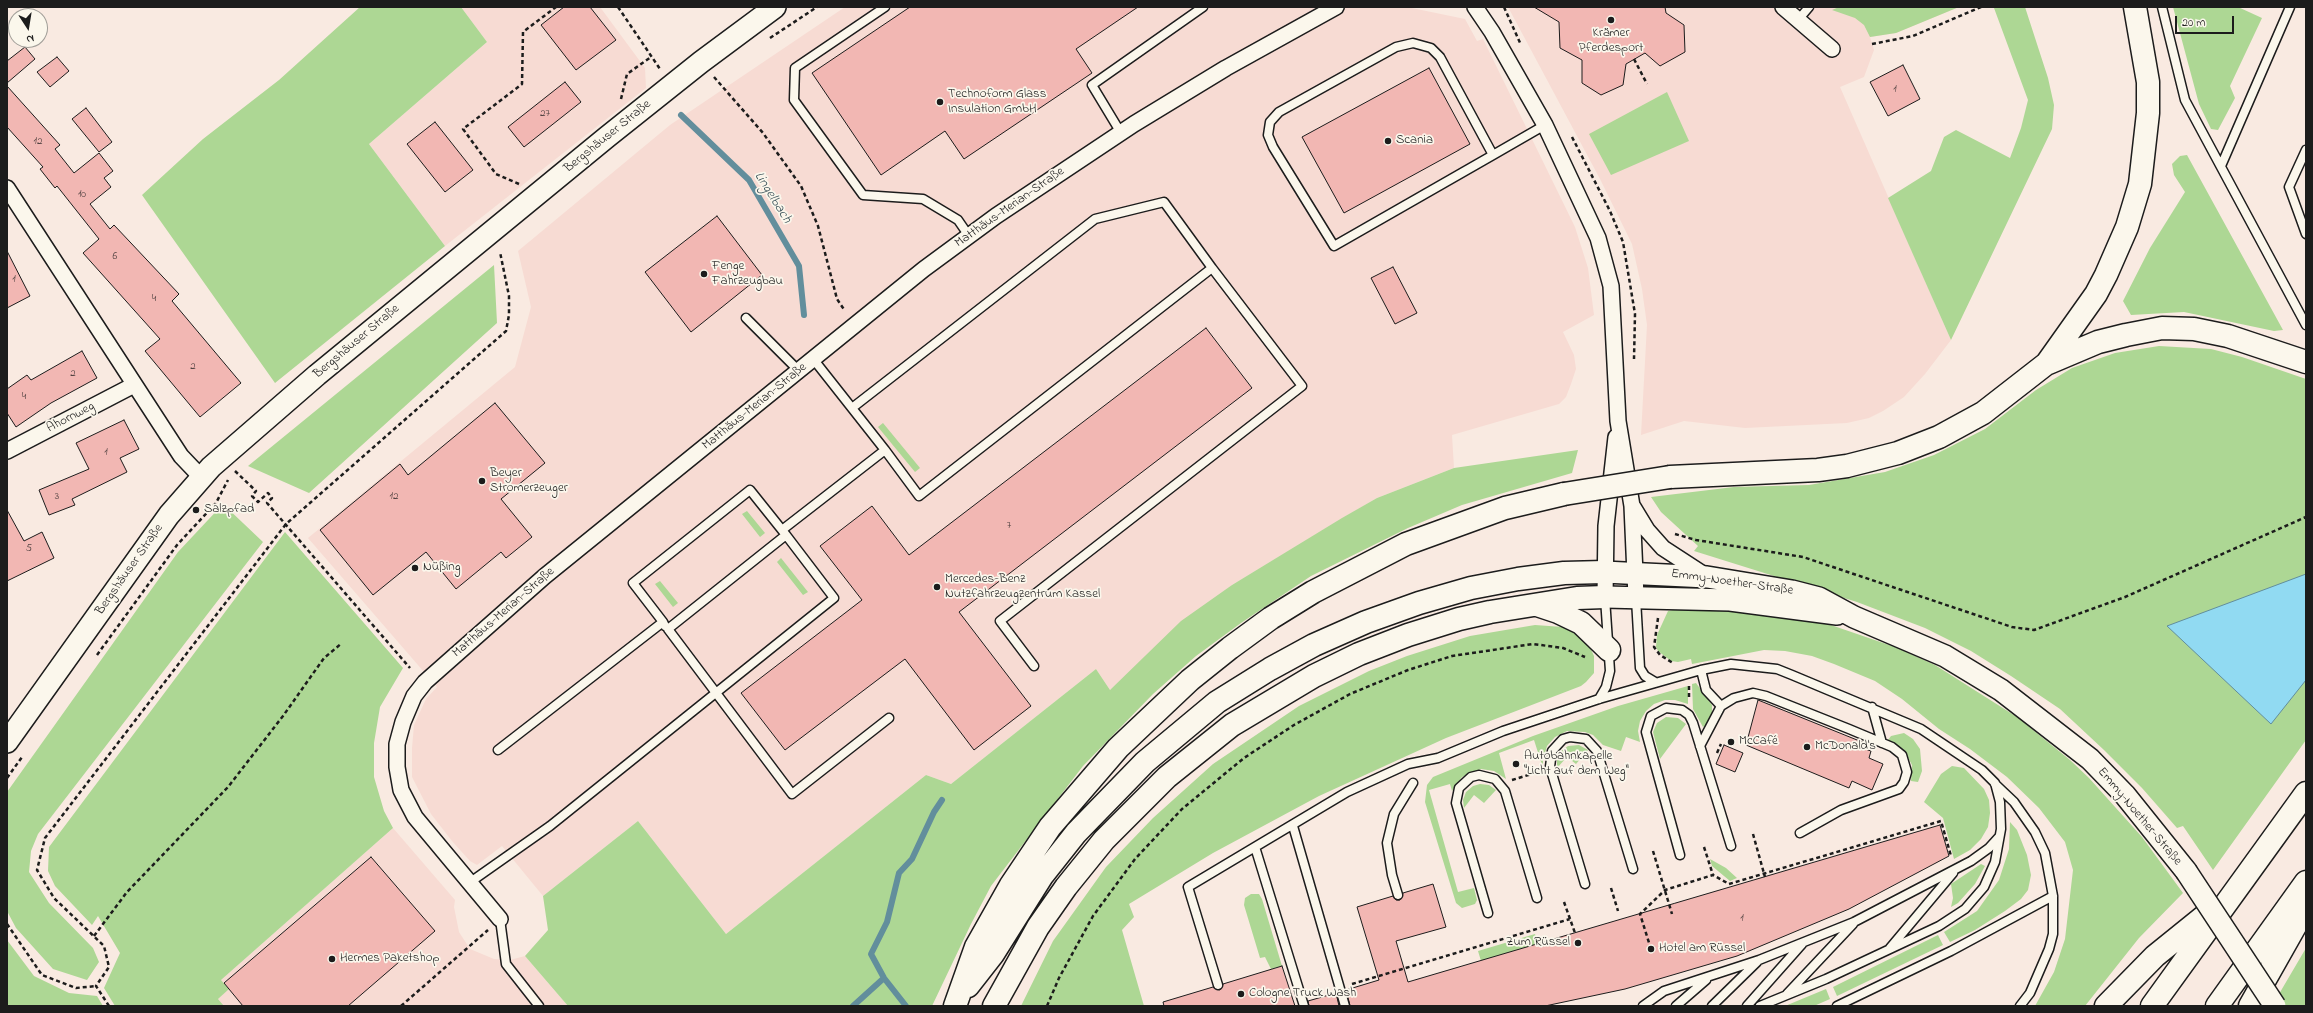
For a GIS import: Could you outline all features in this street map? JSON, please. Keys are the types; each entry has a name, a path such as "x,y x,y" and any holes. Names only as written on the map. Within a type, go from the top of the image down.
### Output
{"highway":[{"path":"2046,364 2096,294 2106,275 2127,227 2140,184 2148,113 2148,82 2135,7"},
{"path":"957,1002 974,953 1010,885 1050,827 1118,748 1190,680 1271,618 1313,592 1406,544 1505,508 1564,494 1670,477 1818,470 1865,462 1898,453 1939,437 1983,413 2046,364 2098,342 2162,328 2194,329 2228,336 2306,362"},
{"path":"957,1002 993,954 1042,876 1076,834 1145,762 1217,702 1270,669 1314,646 1366,622 1419,603 1471,588 1518,579 1557,574 1604,572"},
{"path":"994,1006 1038,927 1084,864 1146,797 1210,741 1291,688 1359,654 1435,626 1490,612 1534,604 1577,598 1605,597"},
{"path":"1534,604 1558,612 1581,623 1610,660"},
{"path":"2152,1006 2306,793"},
{"path":"2217,1006 2306,882"},
{"path":"2106,1006 2155,956 2234,893"},
{"path":"2250,1006 2306,907"}],"street":[{"name":"Bergshäuser Straße","path":"7,742 169,514 201,477 251,430 311,380 672,85 707,73 775,7"},
{"name":"Matthäus-Merian-Straße","path":"500,919 415,817 401,790 397,767 398,744 403,722 414,696 425,682 545,576 814,360 924,269 969,236 1121,133 1226,68 1336,7"},
{"path":"1475,7 1492,32 1545,125 1598,238 1611,286 1618,421 1632,506 1636,597"},
{"path":"1783,7 1832,50"},
{"path":"9,193 180,456 201,477"},
{"name":"Ahornweg","path":"7,451 134,385"},
{"path":"1605,597 1604,572 1606,526 1618,421"},
{"path":"1632,506 1647,530 1663,548 1707,577"},
{"name":"Emmy-Noether-Straße","path":"1604,572 1707,577 1763,585 1810,595 1831,604 1854,617 1945,656 2001,690 2029,710 2084,754 2124,795 2186,871 2276,1006"},
{"name":"Emmy-Noether-Straße","path":"1605,597 1730,600 1854,617"}],"lane":[{"path":"885,7 795,68 794,100 863,195 923,199 958,220 969,236"},
{"path":"1121,133 1092,85 1203,7"},
{"path":"1798,20 1809,7"},
{"path":"2162,7 2185,100 2306,325"},
{"path":"2221,166 2290,7"},
{"path":"1493,155 1440,57 1431,48 1413,43 1396,47 1278,112 1270,122 1268,135 1273,147 1334,246 1493,155 1545,125"},
{"path":"2306,150 2289,188 2306,234"},
{"path":"852,408 1095,218 1164,202 1212,268 1302,386 1000,621 1034,666"},
{"path":"814,360 919,496 1212,268"},
{"path":"746,318 799,371"},
{"path":"668,630 885,450"},
{"path":"469,883 550,826 716,693 834,598 750,490 633,583 663,622 668,630 716,693 792,794 889,718"},
{"path":"1599,699 1606,687 1610,660 1605,597"},
{"path":"1636,597 1640,668 1645,676 1655,682"},
{"path":"498,750 663,622"},
{"path":"1218,985 1188,887 1293,826 1347,792 1408,764 1438,758 1503,731 1599,699 1655,682 1731,664 1777,669 1872,707 1921,729 1982,770 2014,802 2035,832 2044,853 2053,896 2052,934 2049,949 2030,993 2020,1006"},
{"path":"1701,670 1706,690 1721,706"},
{"path":"1700,746 1721,706 1741,695 1759,694 1882,743 1898,751 1905,760 1906,777 1899,789 1841,810 1800,833"},
{"path":"1872,707 1882,743"},
{"path":"1680,854 1646,732 1651,716 1666,708 1674,708 1689,716 1700,746 1731,846"},
{"path":"1585,884 1550,769 1552,751 1563,739 1579,737 1593,744 1598,751 1633,869"},
{"path":"1488,913 1456,803 1456,795 1460,788 1471,777 1487,776 1500,783 1505,791 1537,898"},
{"path":"1398,895 1392,875 1388,843 1394,814 1413,783"},
{"path":"1760,1006 1888,950 1956,917 1970,904 1984,887 1995,862 2000,836 2000,802 1995,783"},
{"path":"1293,826 1345,1006"},
{"path":"1643,1006 1664,991 1708,978 1759,960 1854,922 1956,870 1982,854 2000,836"},
{"path":"1255,847 1304,1006"},
{"path":"1888,950 1956,870"},
{"path":"1836,1006 1944,954 2053,896"},
{"path":"500,919 506,964 539,1006"},
{"path":"1785,996 1854,922"},
{"path":"1746,1006 1804,942"},
{"path":"1712,1006 1759,960"},
{"path":"1676,1006 1708,978"}],"path":[{"path":"520,184 496,174 463,129 522,84 523,32 556,7"},
{"path":"618,7 672,85"},
{"path":"765,42 817,7"},
{"path":"1872,44 1913,36 1981,7"},
{"path":"620,106 627,74 651,56"},
{"path":"1634,59 1647,84"},
{"path":"707,73 720,72"},
{"path":"707,73 763,134 801,186 818,226 837,298 854,326"},
{"path":"7,924 42,975 76,988 96,986 109,967 104,946 54,898 37,870 45,838 286,524 506,331 509,315 509,296 499,248"},
{"path":"95,657 177,545 216,503 233,469 237,465"},
{"path":"233,469 256,491 252,496 258,502 268,493 272,498 267,503 410,668"},
{"path":"1674,533 1696,540 1803,557 2012,627 2034,630 2125,597 2306,517"},
{"path":"1657,598 1659,624 1655,632 1654,647 1660,655 1669,662 1687,664 1689,673 1689,716"},
{"path":"94,936 127,892 228,787 283,716 324,658 342,643"},
{"path":"1047,1006 1059,978 1093,916 1135,859 1189,804 1244,758 1294,725 1350,694 1408,670 1452,656 1496,648 1532,644 1563,648 1588,658 1600,667 1610,660"},
{"path":"7,778 26,752"},
{"path":"1500,783 1550,769"},
{"path":"1704,847 1713,875 1729,884 1764,875 1941,821 1956,870"},
{"path":"1752,834 1764,875"},
{"path":"1654,851 1672,914"},
{"path":"1651,950 1640,914 1665,890 1713,875"},
{"path":"1611,888 1618,911"},
{"path":"1564,902 1575,933"},
{"path":"401,1006 500,919"},
{"path":"1340,988 1570,919"},
{"path":"96,986 109,1006"}],"shaded area":[{"path":"461,7 600,7 645,68 646,88 445,246 369,144 487,42"},
{"path":"845,7 1407,7 1465,19 1477,41 1483,39 1575,227 1588,268 1594,315 1563,332 1574,355 1576,369 1571,384 1566,397 1559,404 1452,435 1454,468 1377,498 1232,585 1110,690 1096,669 951,784 926,775 726,934 638,821 543,896 502,846 477,865 470,861 431,814 412,777 412,748 414,725 426,699 437,687 308,538 515,367 531,307 518,251 670,125"},
{"path":"1508,7 1959,7 1896,33 1870,37 1874,50 1864,77 1840,87 1951,340 1925,374 1904,397 1883,411 1869,418 1847,423 1745,428 1684,421 1641,435 1647,325 1642,289 1632,244 1600,179"},
{"path":"393,828 455,900 454,907 459,932 470,949 494,959 510,960 525,956 568,1006 224,1006 218,999 228,989 221,980"}],"green space":[{"path":"360,7 461,7 487,42 369,144 445,246 275,383 142,195 203,139 279,80"},
{"path":"1839,7 1959,7 1896,33 1870,37 1864,25 1855,18 1832,10"},
{"path":"2025,7 2048,78 2054,105 2052,129 1951,340 1888,198 1931,171 1944,137 1956,130 2010,158 2021,128 2028,100 1994,8"},
{"path":"2173,7 2238,7 2262,18 2230,86 2235,98 2218,130 2211,129 2199,104"},
{"path":"1667,92 1689,141 1611,175 1589,134"},
{"path":"2187,155 2283,330 2274,331 2184,312 2131,315 2123,301 2150,248 2185,192 2174,175 2172,164 2180,156"},
{"path":"494,265 497,323 309,493 248,466"},
{"path":"2159,346 2211,349 2242,357 2306,379 2306,740 2213,870 2183,826 2177,828 2142,788 2104,750 2060,709 2011,676 1971,651 1925,628 1857,602 1694,551 1698,546 1661,512 1651,497 1734,487 1809,485 1885,472 1934,455 1985,429 2036,390 2072,368 2115,353"},
{"path":"883,423 920,468 915,472 878,427"},
{"path":"1578,450 1572,473 1462,505 1408,528 1311,576 1241,623 1196,656 1153,694 1083,766 991,886 932,1006 568,1006 525,956 548,930 543,896 638,821 726,934 926,775 951,784 1096,669 1110,690 1181,621 1232,585 1377,498 1454,468"},
{"path":"223,504 263,542 38,834 31,851 29,872 49,903 93,948 99,962 87,980 53,969 16,928 7,911 7,792 178,552"},
{"path":"747,511 765,533 760,537 742,514"},
{"path":"285,532 403,668 380,707 374,743 374,777 384,811 393,828 221,980 229,989 218,999 224,1006 115,1006 104,988 120,953 98,916 92,925 55,886 48,871 49,847"},
{"path":"781,558 808,592 803,595 777,562"},
{"path":"660,581 678,603 673,607 655,584"},
{"path":"1688,607 1792,616 1828,624 1895,647 1935,665 2017,717 2070,760 2089,778 2142,837 2183,893 2139,938 2085,1006 2035,1006 2054,972 2065,939 2073,870 2065,842 2039,808 2007,777 1970,749 1939,729 1902,699 1875,681 1834,664 1812,656 1785,651 1764,650 1692,664 1691,659 1678,662 1671,661 1658,651 1656,647 1657,635 1668,611"},
{"path":"1535,625 1563,627 1574,631 1588,643 1594,656 1594,673 1586,682 1581,686 1446,738 1319,796 1213,853 1129,904 1134,917 1122,930 1144,1006 1021,1006 1053,941 1106,867 1153,818 1213,764 1299,706 1369,671 1407,656 1470,636"},
{"path":"1696,683 1712,705 1712,714 1706,725 1703,727 1693,709 1692,684"},
{"path":"1688,686 1688,704 1675,700 1665,700 1654,704 1646,711 1640,721 1638,731 1640,742 1626,737 1621,751 1603,745 1593,735 1585,732 1567,731 1555,737 1547,746 1543,760 1543,768 1534,740 1499,753 1506,779 1494,771 1481,769 1462,777 1452,791 1450,784 1429,790 1458,892 1474,888 1477,900 1475,904 1462,908 1456,903 1425,802 1427,785 1433,777 1533,736 1618,706"},
{"path":"1666,717 1678,718 1686,724 1660,759 1653,732 1657,723"},
{"path":"1904,733 1913,739 1920,749 1922,771 1918,782 1911,781 1912,765 1904,750 1888,740 1891,736"},
{"path":"1579,745 1588,750 1576,764 1567,757 1557,768 1557,761 1560,752 1568,746"},
{"path":"1952,766 1964,768 1984,789 1989,800 1990,813 1988,827 1981,839 1970,850 1954,859 1943,818 1924,802 1941,774"},
{"path":"1480,784 1489,785 1496,790 1484,803 1474,795 1464,808 1463,800 1466,792 1473,786"},
{"path":"2010,822 2017,830 2027,855 2031,875 2028,890 2021,899 2005,911 1975,930 1950,942 1944,932 1977,911 1999,880 2009,849"},
{"path":"1710,859 1726,868 1737,878 1730,881 1712,866"},
{"path":"1981,864 1985,866 1975,884 1958,903 1951,907 1953,898 1951,884"},
{"path":"1251,894 1259,894 1262,899 1282,966 1271,969 1265,957 1260,958 1244,905 1245,898"},
{"path":"1535,934 1538,944 1481,961 1478,951"},
{"path":"1938,935 1943,945 1837,996 1833,987"},
{"path":"7,940 34,976 69,993 97,996 103,1006 7,1006"},
{"path":"2306,948 2306,1006 2272,1006"},
{"path":"1826,989 1830,999 1814,1006 1785,1006"}],"water":[{"path":"2306,574 2306,680 2271,724 2167,626"}],"building":[{"path":"564,7 590,7 616,40 576,70 541,25"},
{"name":"Technoform Glass Insulation GmbH","path":"910,7 1138,7 1076,49 1092,73 964,159 945,131 881,175 812,73"},
{"path":"1534,7 1665,7 1666,13 1684,25 1685,52 1660,66 1645,53 1626,64 1623,85 1601,95 1582,83 1582,60 1560,48 1559,22"},
{"path":"24,48 26,48 35,59 7,83 7,61"},
{"path":"57,57 69,71 50,87 37,72"},
{"path":"1903,65 1920,99 1888,116 1870,82"},
{"path":"1429,68 1470,144 1344,213 1302,137"},
{"path":"565,82 581,102 524,147 508,127"},
{"path":"7,86 60,145 55,149 74,173 99,153 113,171 104,178 111,187 90,204 110,229 114,225 179,294 172,301 241,383 200,417 145,351 160,339 83,253 99,239 57,186 55,188 40,169 43,167 7,127"},
{"path":"86,108 112,142 99,152 72,119"},
{"path":"435,122 473,170 445,192 407,144"},
{"name":"Fenge Fahrzeugbau","path":"717,216 762,275 691,332 645,272"},
{"path":"7,251 30,296 7,308"},
{"path":"1393,267 1417,313 1395,324 1371,278"},
{"path":"1206,328 1252,388 959,612 1031,706 974,750 905,659 785,750 741,693 862,600 820,546 872,506 909,555"},
{"path":"82,351 97,378 51,403 16,427 7,413 7,389 27,375 31,380"},
{"path":"495,403 545,463 501,499 532,537 506,558 501,552 456,589 426,552 373,595 320,530 400,464 408,475"},
{"path":"124,420 139,449 120,458 127,472 72,499 75,505 49,515 39,490 89,469 76,443"},
{"path":"7,510 24,541 42,532 54,558 7,581"},
{"path":"1758,700 1867,744 1865,749 1871,751 1869,758 1883,764 1872,790 1852,781 1849,788 1746,745"},
{"path":"1724,745 1743,753 1735,772 1716,764"},
{"path":"1940,825 1949,856 1849,909 1737,956 1625,989 1545,1006 1350,1006 1346,990 1379,980 1357,907 1393,896 1396,900 1400,900 1403,893 1433,884 1446,927 1396,941 1408,982"},
{"path":"371,857 435,931 348,1006 243,1006 224,983"},
{"name":"Cologne Truck Wash","path":"1282,966 1295,1006 1164,1006 1163,1002 1213,987 1220,990 1223,984"},
{"path":"1336,993 1339,1006 1309,1006 1308,1001"}],"waterway":[{"name":"Lingelbach","path":"681,115 749,180 799,266 804,315"},
{"path":"906,1006 884,978 871,954 887,922 899,873 912,859 934,812 942,800"},
{"path":"853,1006 884,978"}],"place":[{"name":"Krämer Pferdesport","path":"1611,20"},
{"name":"Technoform Glass Insulation GmbH","path":"940,102"},
{"name":"Scania","path":"1388,141"},
{"name":"Fenge Fahrzeugbau","path":"704,274"},
{"name":"Beyer Stromerzeuger","path":"482,481"},
{"name":"Salzpfad","path":"196,510"},
{"name":"Nüßing","path":"415,568"},
{"name":"Mercedes-Benz Nutzfahrzeugzentrum Kassel","path":"937,587"},
{"name":"McCafé","path":"1731,742"},
{"name":"McDonald's","path":"1807,747"},
{"name":"Autobahnkapelle \"Licht auf dem Weg\"","path":"1516,764"},
{"name":"Zum Rüssel","path":"1578,943"},
{"name":"Hotel am Rüssel","path":"1651,949"},
{"name":"Hermes Paketshop","path":"332,959"},
{"name":"Cologne Truck Wash","path":"1241,994"}]}
